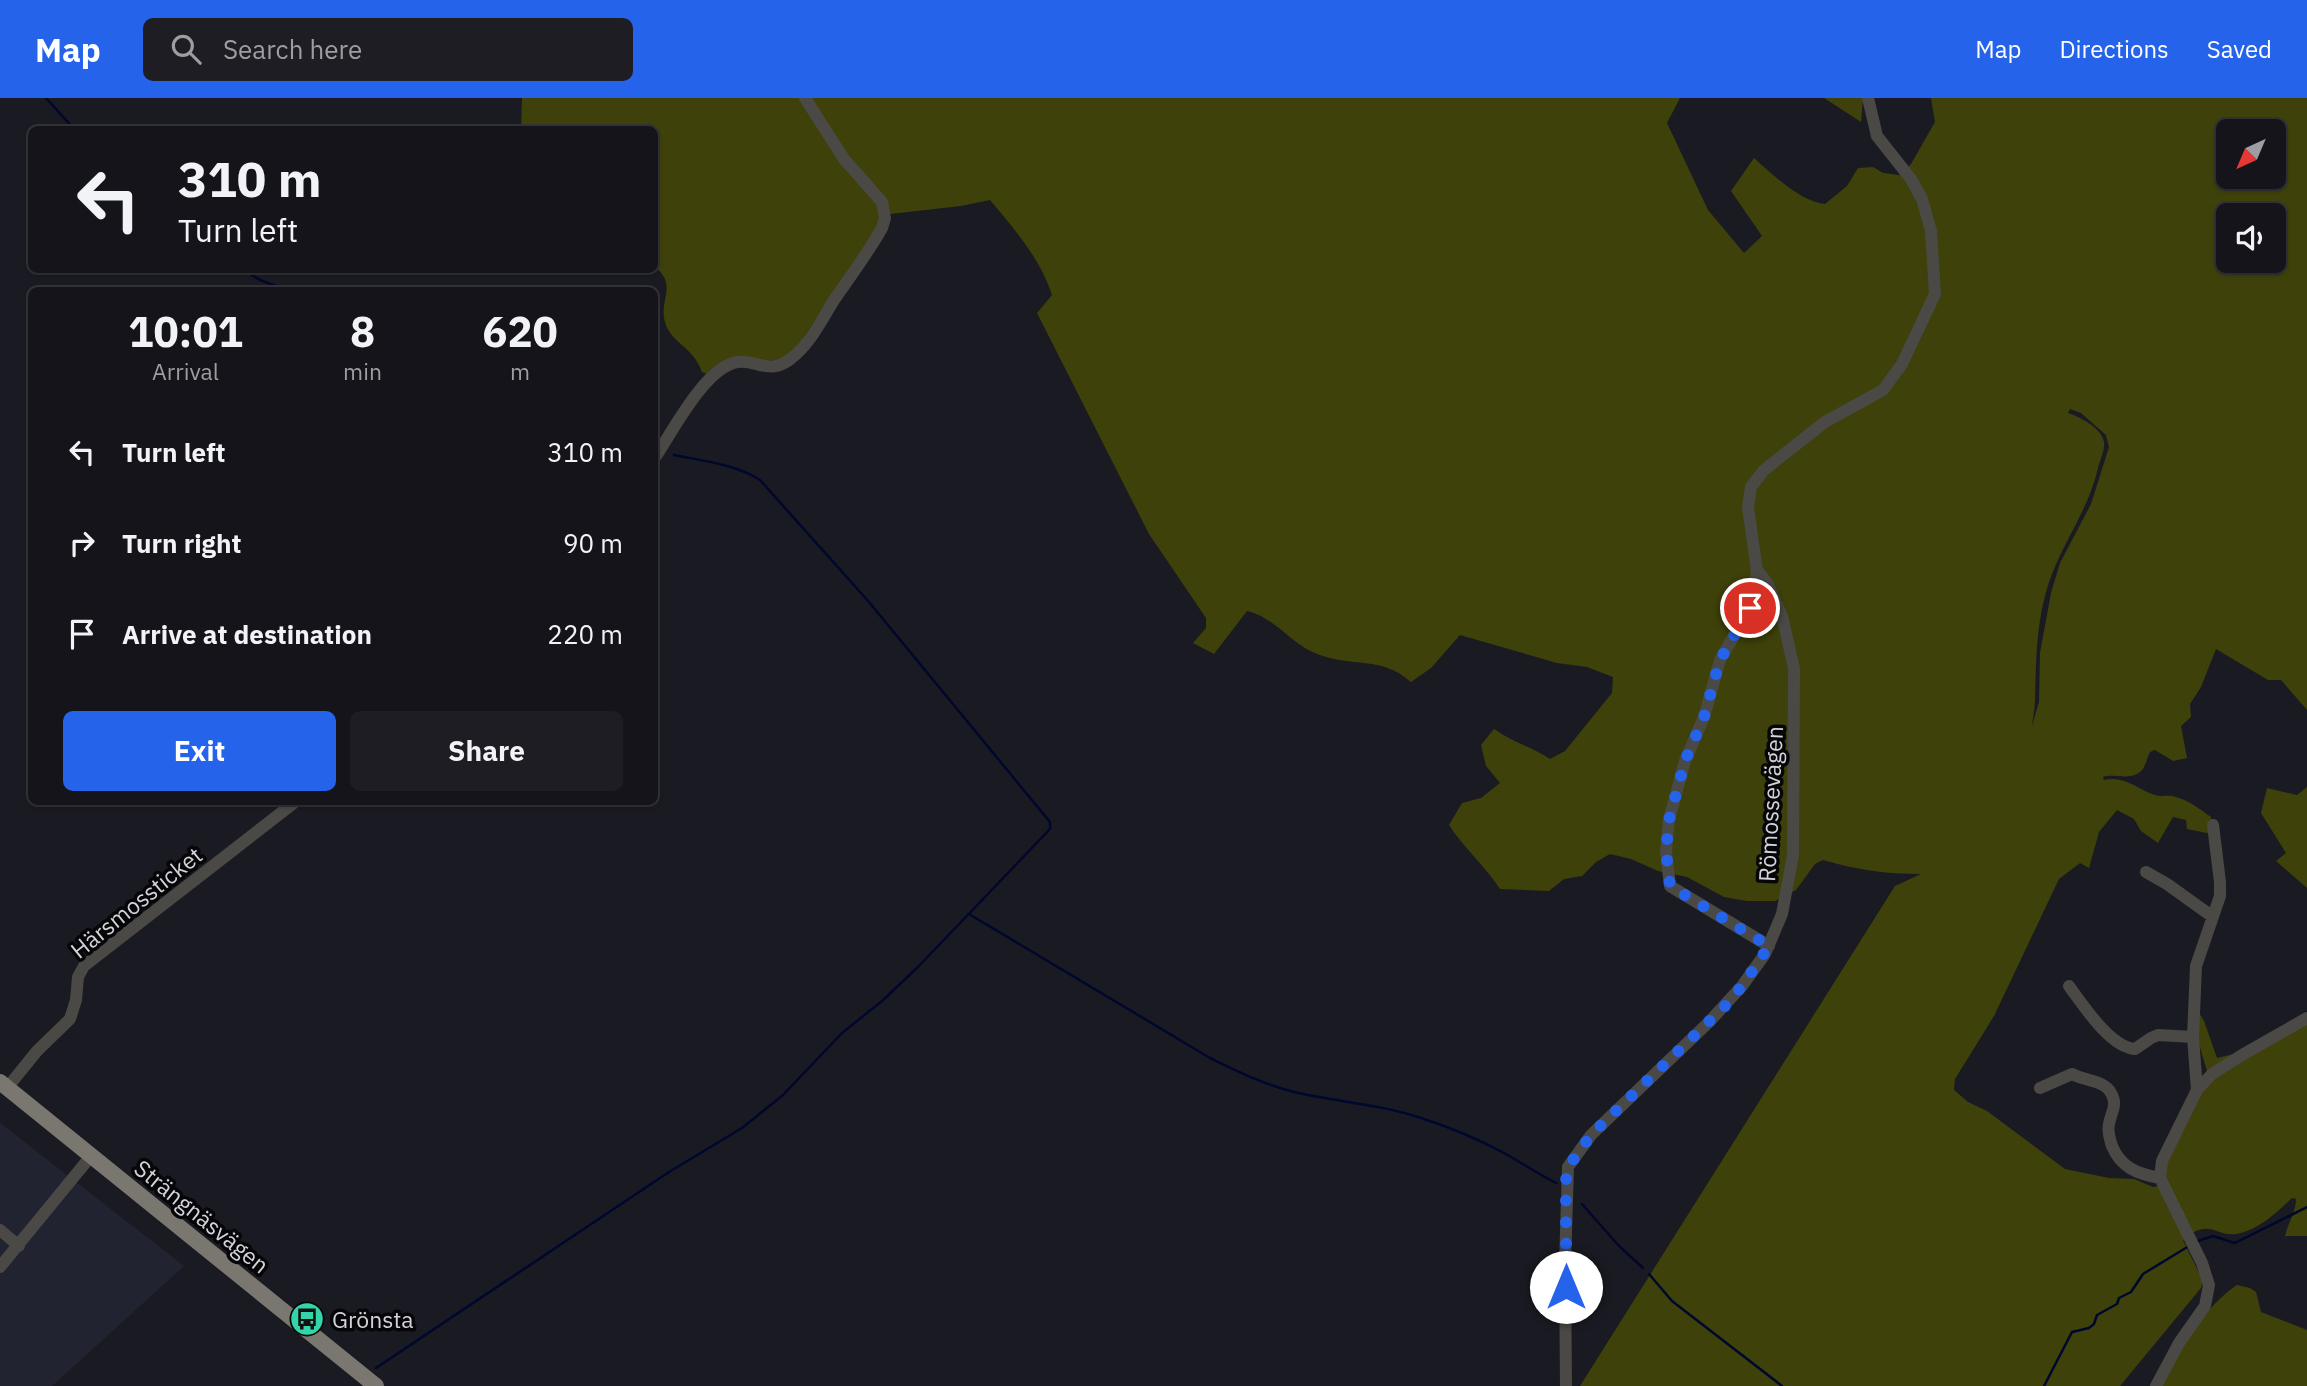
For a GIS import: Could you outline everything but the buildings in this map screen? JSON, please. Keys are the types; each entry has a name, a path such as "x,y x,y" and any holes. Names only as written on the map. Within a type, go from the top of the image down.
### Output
{"main road":[{"name":"Strängnäsvägen","path":"4,1085 376,1386"}],"street":[{"path":"658,453 715,373 737,362 763,367 779,366 795,355 881,228 885,218 882,202 844,159 805,98"},
{"path":"1769,946 1670,886 1666,851 1669,820 1685,761 1704,717 1720,660 1750,608 1757,570 1748,507 1751,486 1756,478 1825,422 1883,390 1902,364 1935,294 1931,232 1922,199 1877,136 1868,98"},
{"name":"Römossevägen","path":"1566,1386 1565,1264 1568,1167 1591,1135 1727,1004 1769,946 1782,914 1793,855 1794,668 1782,617 1767,583 1757,570"},
{"name":"Härsmossticket","path":"4,1085 67,1024 73,1012 78,977 84,966 291,805"},
{"path":"2197,1090 2193,1037 2196,967 2220,896 2213,825"},
{"path":"2146,872 2213,917"},
{"path":"2069,986 2103,1028 2122,1046 2135,1049 2158,1035 2193,1037"},
{"path":"2156,1386 2174,1352 2205,1306 2209,1285 2202,1263 2160,1178 2162,1161 2197,1090 2223,1066 2307,1018"},
{"path":"2040,1088 2072,1074 2082,1080 2101,1084 2110,1091 2115,1104 2108,1133 2116,1154 2135,1172 2160,1178"},
{"path":"0,1267 91,1156"},
{"path":"0,1230 19,1246"}],"shaded area":[{"path":"522,98 801,98 881,210 883,220 789,359 752,362 709,375 702,372 693,355 671,333 664,318 666,285 658,270 658,126 521,126"},
{"path":"809,98 1680,98 1667,123 1708,210 1744,253 1762,236 1731,191 1754,158 1797,193 1825,204 1847,186 1858,168 1873,167 1883,173 1899,175 1911,164 1935,122 1931,98 2307,98 2307,710 2281,680 2268,680 2216,649 2201,687 2190,704 2191,717 2181,726 2187,758 2173,761 2155,750 2150,752 2139,773 2103,777 2104,780 2124,781 2155,795 2177,797 2188,802 2211,817 2212,834 2187,829 2186,820 2173,817 2158,843 2141,831 2134,819 2117,810 2099,832 2089,868 2080,863 2059,879 1994,1016 1955,1079 1954,1090 2065,1169 2109,1178 2134,1179 2153,1187 2158,1186 2166,1176 2166,1161 2207,1071 2196,1034 2197,1009 2217,1058 2238,1053 2307,1016 2307,1236 2285,1236 2296,1204 2296,1199 2292,1198 2252,1229 2229,1234 2206,1229 2192,1233 2183,1240 2203,1281 2201,1288 2120,1386 1580,1386 1895,886 1921,874 1872,871 1823,860 1815,864 1796,890 1775,901 1747,901 1724,897 1687,877 1658,871 1631,859 1610,854 1596,862 1582,876 1564,879 1549,891 1500,889 1449,825 1462,803 1481,798 1500,783 1486,766 1481,745 1494,729 1550,759 1565,751 1612,693 1613,677 1587,667 1557,663 1460,635 1431,668 1411,682 1388,668 1317,654 1299,644 1267,619 1247,611 1214,654 1193,643 1206,628 1206,618 1149,534 1037,313 1052,295 1041,269 1026,245 990,200 890,214 848,159","holes":["2070,409 2081,413 2106,435 2109,447 2091,504 2060,563 2051,593 2040,653 2039,702 2032,726 2038,632 2046,592 2087,500 2104,448 2099,432 2084,420 2068,413"]},
{"path":"1824,98 1863,98 1861,122"},
{"path":"2307,787 2307,888 2276,861 2286,853 2261,813 2267,788 2297,795"},
{"path":"0,1123 184,1266 52,1386 0,1386"},
{"path":"2237,1285 2256,1292 2261,1312 2307,1330 2307,1386 2160,1386 2174,1359 2203,1317"}],"waterway":[{"path":"46,98 71,126"},
{"path":"249,273 278,287"},
{"path":"376,1368 669,1172 742,1128 783,1095 842,1033 917,968 1050,829 1050,822 869,602 760,480 730,467 674,455"},
{"path":"969,914 1210,1058 1241,1073 1294,1092 1390,1109 1432,1122 1494,1148 1556,1183"},
{"path":"1582,1204 1619,1246 1643,1268"},
{"path":"2198,1241 2213,1236 2235,1243 2307,1207"},
{"path":"2044,1386 2072,1332 2089,1328 2094,1324 2097,1315 2131,1292 2143,1274 2189,1246"},
{"path":"1649,1274 1672,1301 1782,1386"}],"place":[{"name":"Grönsta","path":"307,1319"}],"route":[{"path":"1566,1287 1566,1180 1568,1167 1574,1156 1603,1123 1727,1004 1769,946 1670,886 1666,851 1669,820 1685,761 1704,717 1715,672 1724,651 1750,608"}]}
